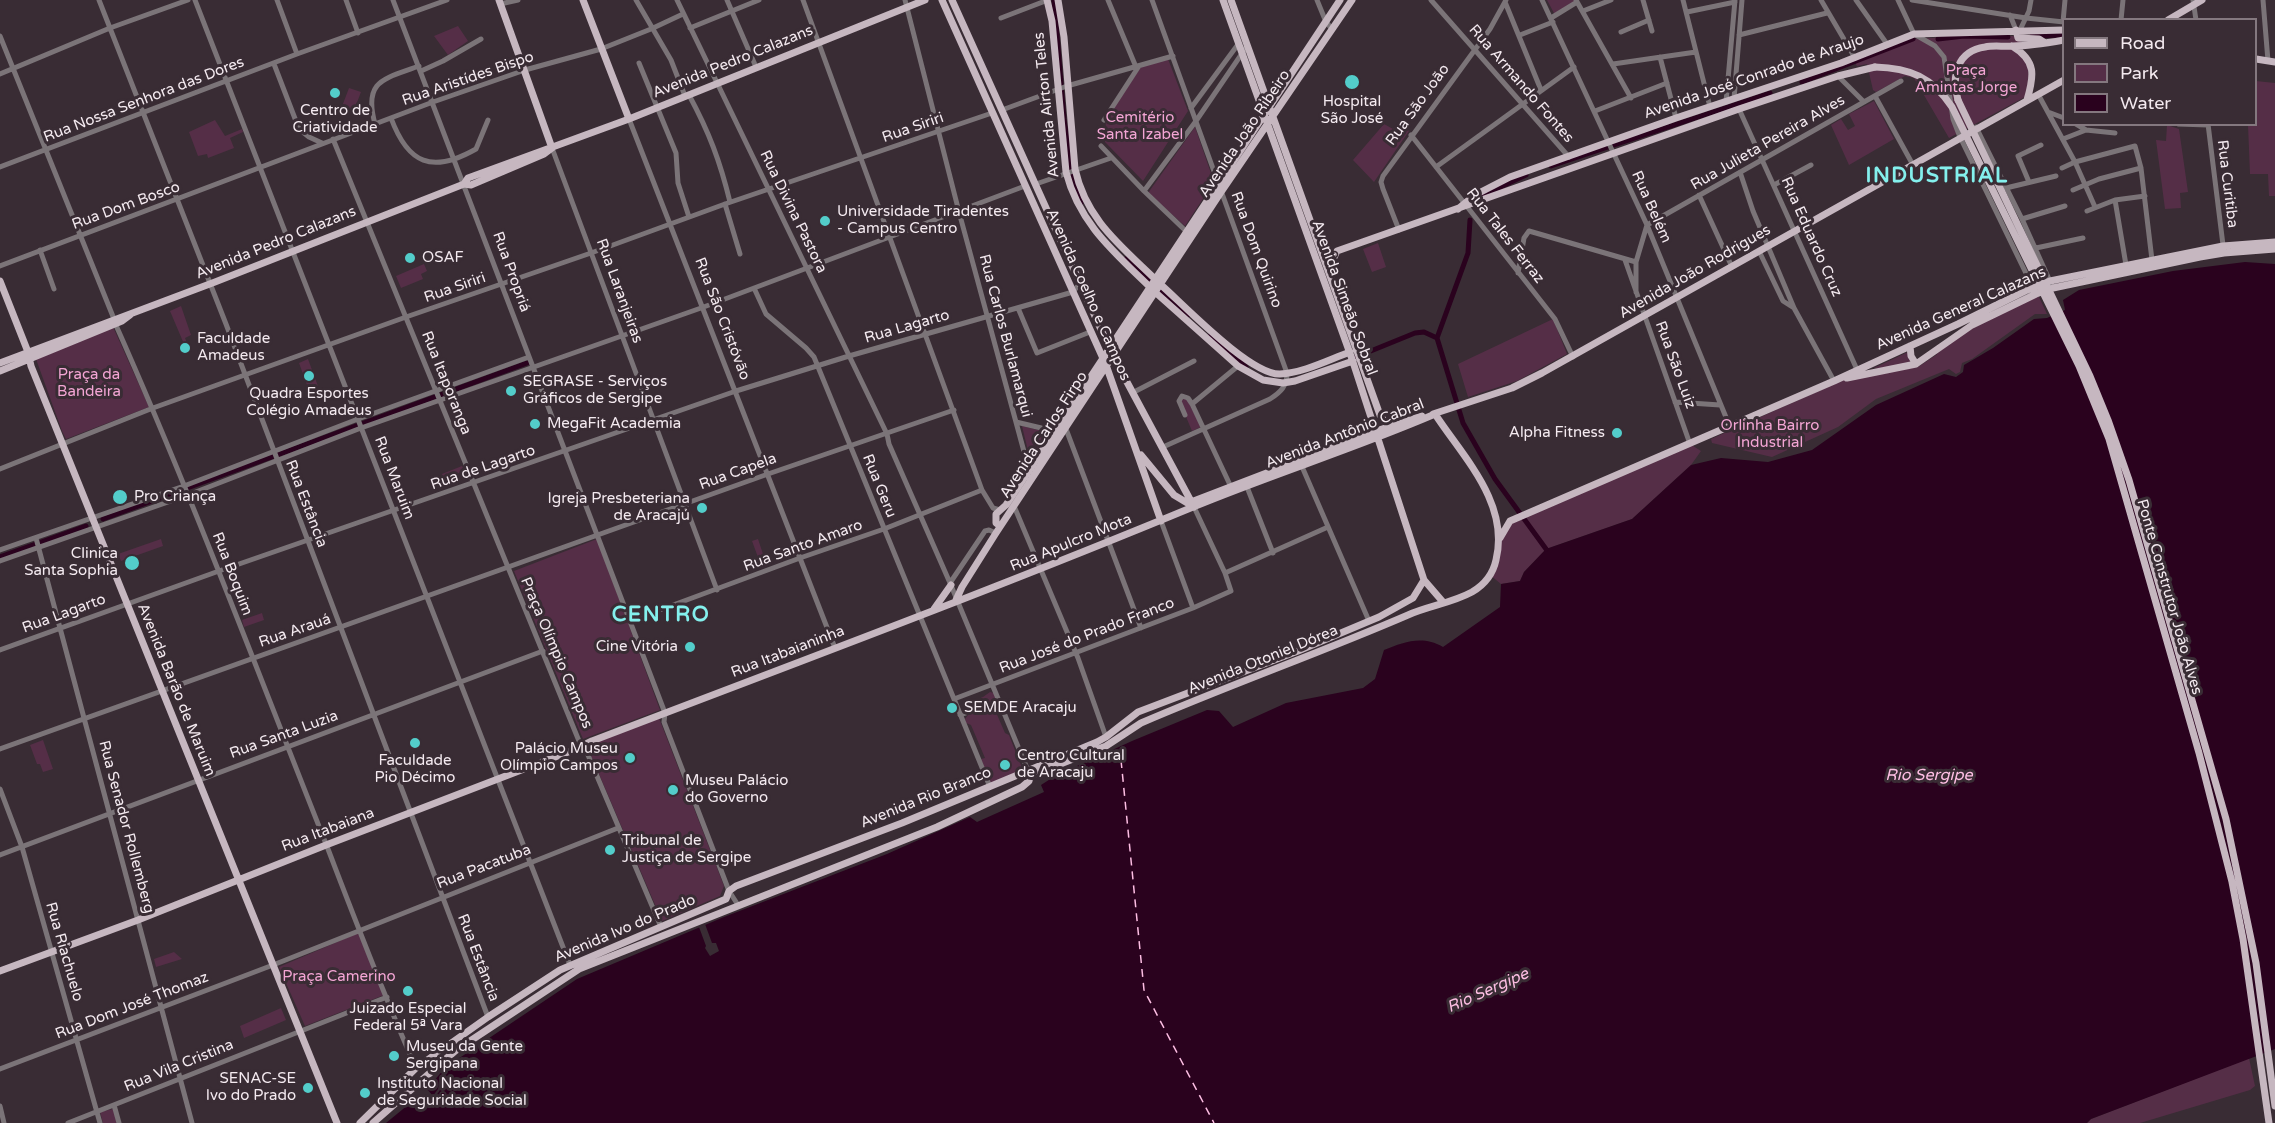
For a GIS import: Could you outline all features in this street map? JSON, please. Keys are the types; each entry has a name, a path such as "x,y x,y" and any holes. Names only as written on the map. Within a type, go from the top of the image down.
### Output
{"main road":[{"name":"Rua São Cristóvão","path":"583,0 629,119"},
{"name":"Avenida Pedro Calazans","path":"27,355 464,184 471,185 544,154 552,148 687,96 906,3 925,0"},
{"name":"Avenida Coelho e Campos","path":"942,0 1106,365 1161,521"},
{"name":"Avenida Coelho e Campos","path":"952,0 1113,356 1193,504"},
{"name":"Avenida Airton Teles","path":"1047,0 1075,169 1082,194 1096,218 1155,285 1238,366 1263,380 1287,382 1355,356"},
{"name":"Avenida Airton Teles","path":"1058,0 1064,37 1063,88 1067,172 1072,192 1087,220 1119,257 1247,360 1266,372 1287,374 1355,356"},
{"name":"Avenida Simeão Sobral","path":"1222,0 1355,356 1381,418 1393,425"},
{"name":"Avenida Simeão Sobral","path":"1231,0 1328,270 1424,580 1443,603"},
{"name":"Avenida João Ribeiro","path":"1220,188 1269,107 1340,0"},
{"name":"Avenida João Ribeiro","path":"1155,285 1352,0"},
{"path":"2171,18 2202,0"},
{"name":"Rua Laranjeiras","path":"500,2 552,148"},
{"path":"2018,30 2018,38 2039,39 2045,43"},
{"name":"Avenida José Conrado de Araujo","path":"1466,205 1482,191 1510,177 1855,58 1914,34 2062,30"},
{"path":"2012,46 2062,40"},
{"name":"Ponte Construtor João Alves","path":"2012,46 1987,46 1974,50 1962,58 1957,67 1955,86 1958,100 2086,367 2129,480 2231,839 2256,963 2275,1106"},
{"path":"2012,46 2021,51 2031,65 2032,78 2027,100"},
{"name":"Avenida José Conrado de Araujo","path":"1466,205 1777,96 1875,67 1902,69 1916,74 1935,87 1952,107"},
{"path":"1777,96 1798,78"},
{"name":"Avenida João Rodrigues","path":"1435,414 1512,388 1572,357 1976,128 2038,94 2060,85"},
{"name":"Ponte Construtor João Alves","path":"1952,107 2075,358 2109,439 2222,840 2243,939 2269,1123"},
{"path":"1648,129 1659,136"},
{"name":"Avenida Simeão Sobral","path":"1322,252 1337,251 1466,205"},
{"path":"1304,224 1309,229 1315,245 1322,252"},
{"name":"Avenida General Calazans","path":"1858,373 1910,346 2051,284 2152,260 2275,242"},
{"name":"Avenida General Calazans","path":"2051,284 2223,249 2275,249"},
{"path":"1328,270 1337,251"},
{"path":"0,281 27,355"},
{"name":"Avenida Carlos Firpo","path":"996,509 1004,508 1109,346 1155,285"},
{"name":"Avenida Carlos Firpo","path":"956,600 1000,526 1113,356 1155,285"},
{"name":"Avenida General Calazans","path":"1498,541 1508,522 1522,515 1836,380 1858,373 1916,364 1961,331 2026,298 2034,290"},
{"path":"0,294 27,355"},
{"path":"1910,346 1911,356 1916,364"},
{"path":"0,363 27,355"},
{"path":"0,371 27,355"},
{"name":"Avenida Barão de Maruim","path":"27,355 337,1123"},
{"path":"1435,414 1486,489 1496,514 1498,541"},
{"name":"Avenida Antônio Cabral","path":"1193,504 1231,487 1435,414"},
{"name":"Avenida Antônio Cabral","path":"1377,434 1410,418 1435,414"},
{"path":"1135,448 1174,495 1193,504"},
{"name":"Avenida Antônio Cabral","path":"1193,504 1247,487 1301,463"},
{"name":"Rua Apulcro Mota","path":"934,609 1109,543 1161,521 1193,504"},
{"path":"996,509 995,521 1000,526"},
{"name":"Avenida Otoniel Dórea","path":"1029,773 1106,746 1141,723 1414,612 1464,596 1480,586 1490,575 1496,560 1498,541"},
{"name":"Avenida Otoniel Dórea","path":"1029,773 1106,737 1138,712 1298,651 1369,621 1413,598 1424,580"},
{"path":"934,609 950,584"},
{"name":"Rua Itabaianinha","path":"665,713 934,609"},
{"name":"Rua Itabaiana","path":"0,971 138,920 326,844 665,713"},
{"name":"Avenida Rio Branco","path":"729,891 736,886 1029,773 1029,780 1022,787 974,811 738,905"},
{"name":"Avenida Ivo do Prado","path":"360,1123 416,1068 488,1017 570,965 726,899 729,891"},
{"name":"Avenida Ivo do Prado","path":"373,1123 455,1051 579,969 738,905"}],"street":[{"name":"Rua Estância","path":"99,0 276,456 488,1017"},
{"path":"0,74 110,28 188,0"},
{"name":"Rua Maruim","path":"195,0 570,965"},
{"path":"276,0 297,54"},
{"path":"346,0 358,33"},
{"name":"Rua Propriá","path":"393,0 598,536"},
{"name":"Rua Nossa Senhora das Dores","path":"0,168 297,54 447,0"},
{"path":"500,2 518,0"},
{"path":"636,0 710,134 721,164 740,254"},
{"name":"Rua Divina Pastora","path":"677,0 887,434 889,444 1029,773"},
{"path":"727,0 756,67"},
{"path":"690,28 758,0"},
{"path":"803,0 982,490 996,509"},
{"path":"1001,18 1047,0"},
{"path":"1108,0 1137,66"},
{"name":"Rua Dom Quirino","path":"1152,0 1287,374"},
{"path":"1317,0 1326,22 1332,29"},
{"name":"Rua Armando Fontes","path":"1431,0 1569,157"},
{"name":"Rua Belém","path":"1542,0 1647,225 1730,427"},
{"path":"1583,12 1611,0"},
{"path":"1643,0 1652,31"},
{"path":"1683,0 1710,107"},
{"path":"1730,100 1742,0"},
{"path":"1821,0 1855,58"},
{"path":"1856,0 1887,44"},
{"path":"1898,0 1914,34 1935,46 1944,57 1953,119 2034,290"},
{"path":"1912,0 1933,1 2026,18 2062,22"},
{"path":"2010,15 2018,30 2026,18 2031,0"},
{"path":"2063,18 2065,0"},
{"path":"2121,18 2123,0"},
{"path":"2263,0 2271,61"},
{"path":"1505,1 1541,90"},
{"name":"Rua São João","path":"1399,230 1381,182 1383,174 1495,21 1505,1"},
{"path":"1520,35 1552,20 1577,1 1631,98"},
{"path":"1687,12 1712,2 1735,1 1730,100"},
{"name":"Rua Carlos Burlamarqui","path":"906,3 959,212 1029,470"},
{"path":"2194,3 2196,18"},
{"path":"1739,35 1827,13"},
{"name":"Rua Aristídes Bispo","path":"260,168 432,102 525,70 601,49 683,14"},
{"path":"1621,32 1649,20"},
{"name":"Rua Boquim","path":"0,36 114,321 153,408 219,571 286,747 416,1068"},
{"path":"1191,108 1244,36"},
{"path":"375,124 372,104 375,86 378,82 443,61 481,39"},
{"path":"1144,192 1247,46"},
{"path":"1613,64 1696,52"},
{"path":"1002,110 1063,88 1173,56"},
{"path":"1660,57 1676,118"},
{"path":"639,63 676,153 678,183 689,218"},
{"path":"274,64 299,129 309,138 321,143"},
{"path":"1104,120 1137,66"},
{"path":"1436,167 1574,67"},
{"path":"1839,76 1864,102"},
{"name":"Rua Julieta Pereira Alves","path":"1647,225 1901,81"},
{"path":"1594,111 1667,83"},
{"path":"2038,94 2064,140 2095,207"},
{"path":"1875,96 1913,165"},
{"name":"Rua Eduardo Cruz","path":"1739,109 1858,373"},
{"path":"2048,112 2062,117"},
{"name":"Rua Siriri","path":"0,469 153,408 330,344 728,203 992,113"},
{"path":"391,118 397,134 415,156 431,164 476,149 488,120"},
{"name":"Rua São Cristóvão","path":"629,119 835,648"},
{"path":"2079,126 2086,130 2115,133"},
{"name":"Rua Curitiba","path":"2208,126 2223,249"},
{"path":"1976,128 2036,248 2051,284"},
{"path":"2058,144 2086,130"},
{"name":"Rua Tales Ferraz","path":"1411,135 1555,319 1572,357"},
{"name":"Rua Itaporanga","path":"333,139 508,569"},
{"path":"2029,182 2018,156 2041,145"},
{"path":"1101,146 1144,192 1189,234"},
{"path":"2062,168 2075,162 2133,146 2137,149 2152,260"},
{"name":"Rua Laranjeiras","path":"552,148 717,590"},
{"path":"1036,184 1111,158"},
{"path":"1774,185 1811,165"},
{"name":"Rua Dom Bosco","path":"0,266 260,168"},
{"path":"2073,189 2085,183 2141,168"},
{"path":"1740,172 1794,308 1836,380"},
{"path":"2006,188 2056,176"},
{"path":"1,548 38,543 97,526 360,423 532,362 621,337 1026,186"},
{"path":"1700,195 1732,267"},
{"path":"2087,211 2115,200 2145,196"},
{"path":"2115,200 2126,265"},
{"path":"2022,219 2065,206"},
{"path":"1636,292 1636,262 1647,225"},
{"path":"1518,273 1524,238 1527,232 1531,231 1625,261 1636,262"},
{"path":"2036,248 2083,238"},
{"path":"40,250 54,289"},
{"path":"1759,252 1783,301 1794,308"},
{"name":"Rua São Luiz","path":"1625,261 1690,444"},
{"path":"1073,292 1081,282"},
{"name":"Rua Geru","path":"754,288 766,314 811,352 990,787"},
{"name":"Rua Lagarto","path":"736,391 1073,292"},
{"path":"1018,308 1037,353 1090,332"},
{"path":"1134,392 1194,361"},
{"path":"0,561 94,517 186,490 360,423 532,362"},
{"path":"1192,404 1238,366"},
{"path":"1163,447 1270,399 1281,391 1287,382 1287,374"},
{"name":"Rua de Lagarto","path":"136,602 736,391"},
{"path":"1185,415 1179,399 1186,396 1204,428 1231,487"},
{"path":"1675,402 1720,405"},
{"name":"Rua Capela","path":"598,536 954,410"},
{"path":"1016,422 1054,431"},
{"path":"1066,429 1142,628"},
{"path":"1301,463 1369,621"},
{"path":"1247,487 1273,552"},
{"name":"Rua Santo Amaro","path":"630,621 884,529 982,490"},
{"path":"1193,504 1225,573 1328,527"},
{"path":"1014,506 1076,654 1106,737"},
{"name":"Avenida Coelho e Campos","path":"1161,521 1193,608"},
{"name":"Avenida Carlos Firpo","path":"950,584 985,531 996,533"},
{"path":"598,536 665,713 664,722 729,891 738,905"},
{"name":"Rua Arauá","path":"0,749 598,536"},
{"name":"Rua Senador Rollemberg","path":"38,543 192,1123"},
{"name":"Praça Olímpio Campos","path":"508,569 579,741 661,927"},
{"name":"Rua José do Prado Franco","path":"954,699 1076,654 1229,593 1231,587 1225,573"},
{"name":"Rua Lagarto","path":"0,650 136,602"},
{"name":"Rua Santa Luzia","path":"0,855 543,651"},
{"path":"960,715 1000,701"},
{"name":"Rua Riachuelo","path":"0,789 22,847 100,1123"},
{"name":"Rua Pacatuba","path":"359,930 618,828"},
{"path":"273,965 359,930"},
{"name":"Rua Dom José Thomaz","path":"0,1069 273,965"},
{"path":"299,1031 387,997"},
{"name":"Rua Vila Cristina","path":"68,1123 299,1031"},
{"path":"114,1105 119,1123"},
{"path":"0,1106 4,1123"}],"green space":[{"path":"1547,0 1575,0 1577,4 1555,15"},
{"path":"458,26 468,41 448,55 434,36"},
{"name":"Praça Amintas Jorge","path":"2022,36 2021,43 2013,44 2023,58 2029,75 2025,97 1949,138 1914,78 1905,76 1876,92 1873,90 1867,64 1857,66 1855,63 1913,39"},
{"name":"Cemitério Santa Izabel","path":"1168,59 1188,111 1143,181 1105,142 1106,119 1141,67"},
{"path":"2257,81 2275,83 2275,196 2269,196 2268,174 2250,174 2248,126 2257,126"},
{"path":"349,88 361,92 353,113 341,109"},
{"path":"1874,101 1894,139 1849,165 1831,125 1841,119 1848,130 1855,126 1849,114"},
{"path":"215,120 225,136 242,129 243,132 230,138 234,148 208,158 207,154 198,156 189,132"},
{"path":"1399,123 1409,131 1374,182 1353,160 1384,124 1393,129"},
{"path":"2167,126 2179,129 2188,192 2180,193 2181,208 2165,209 2156,140 2166,141"},
{"path":"1195,127 1214,182 1185,226 1148,193"},
{"path":"1378,243 1386,267 1372,272 1363,249"},
{"path":"424,264 427,271 421,274 423,279 401,288 396,276"},
{"name":"Orlinha Bairro Industrial","path":"2038,295 2047,314 2035,314 1972,359 1962,363 1960,372 1956,374 1949,369 1876,399 1838,427 1772,457 1712,443 1711,439 1850,377 1918,367 1936,355 1948,341"},
{"path":"181,306 191,335 185,338 187,343 184,344 170,311"},
{"path":"1553,319 1567,354 1517,381 1468,397 1458,364"},
{"name":"Praça da Bandeira","path":"113,327 149,407 66,439 36,359"},
{"path":"1908,352 1911,363 1882,369 1874,368"},
{"name":"Quadra Esportes Colégio Amadeus","path":"308,359 319,389 310,393 299,363"},
{"path":"1186,397 1201,427 1192,431 1179,400"},
{"path":"1022,426 1050,433 1030,459"},
{"path":"1690,444 1701,451 1691,465 1632,519 1546,549 1524,572 1520,581 1501,584 1490,575 1506,523"},
{"path":"462,466 464,471 444,480 442,474"},
{"path":"161,539 163,546 121,561 118,554"},
{"path":"597,539 660,710 583,739 514,571"},
{"path":"758,539 767,566 762,568 752,541"},
{"path":"262,613 264,620 244,627 242,620"},
{"path":"990,692 994,693 996,701 965,713 964,704"},
{"path":"991,705 998,708 995,710 1005,733 1009,735 1022,770 991,783 981,759 985,758 971,725 966,723 965,719 968,715"},
{"path":"659,718 724,886 720,896 662,921 587,746"},
{"path":"43,740 53,769 43,772 40,764 37,764 30,745"},
{"name":"Praça Camerino","path":"358,933 384,995 305,1026 279,967"},
{"path":"174,952 182,959 156,967 154,959"},
{"path":"281,1008 286,1020 244,1038 240,1026"},
{"path":"2249,1058 2255,1086 2250,1090 2140,1123 2087,1123 2091,1119"},
{"path":"113,1109 117,1123 103,1123 100,1112"}],"water":[{"name":"Rio Sergipe","path":"2245,262 2275,264 2275,1049 2091,1119 2087,1123 386,1123 425,1091 446,1067 577,979 724,917 887,854 970,817 977,822 1044,792 1041,785 1055,776 1207,710 1219,711 1233,727 1286,703 1363,688 1375,679 1384,650 1413,641 1428,641 1443,647 1500,607 1501,584 1520,581 1524,572 1546,549 1632,519 1691,465 1721,458 1768,462 1812,450 1876,405 1944,374 1956,377 1963,372 1964,365 2034,319 2047,318 2065,310 2063,300 2079,290 2173,271"},
{"path":"68,955 75,972 66,975 60,958"}],"pier":[{"path":"705,924 712,943 716,943 719,951 710,956 705,948 699,927"},
{"path":"432,1078 427,1089 433,1096 441,1083 440,1090 433,1100 437,1106 434,1107 431,1102 413,1107 427,1102 421,1095 413,1097"}],"waterway":[{"path":"1054,0 1064,119 1072,176 1081,203"},
{"path":"2032,36 2062,35"},
{"path":"1938,39 1964,36 2008,37"},
{"path":"1802,82 1913,39"},
{"path":"1551,166 1770,93"},
{"path":"1481,196 1526,175"},
{"path":"1470,220 1468,253 1437,338 1463,423 1495,479 1546,549"},
{"path":"1126,259 1188,315"},
{"path":"1356,357 1415,333 1424,332 1437,338"},
{"path":"1211,335 1246,367"},
{"path":"103,519 527,363"},
{"path":"0,557 86,526"}],"ferry route":[{"path":"1121,760 1144,990 1214,1123"}],"place":[{"name":"Hospital São José","path":"1352,82"},
{"name":"Centro de Criatividade","path":"335,93"},
{"name":"Universidade Tiradentes - Campus Centro","path":"825,221"},
{"name":"OSAF","path":"410,258"},
{"name":"Faculdade Amadeus","path":"185,348"},
{"name":"Quadra Esportes Colégio Amadeus","path":"309,376"},
{"name":"SEGRASE - Serviços Gráficos de Sergipe","path":"511,391"},
{"name":"MegaFit Academia","path":"535,424"},
{"name":"Alpha Fitness","path":"1617,433"},
{"name":"Pro Criança","path":"120,497"},
{"name":"Igreja Presbeteriana de Aracajú","path":"702,508"},
{"name":"Clinica Santa Sophia","path":"132,563"},
{"name":"Cine Vitória","path":"690,647"},
{"name":"SEMDE Aracaju","path":"952,708"},
{"name":"Faculdade Pio Décimo","path":"415,743"},
{"name":"Palácio Museu Olímpio Campos","path":"630,758"},
{"name":"Centro Cultural de Aracaju","path":"1005,765"},
{"name":"Museu Palácio do Governo","path":"673,790"},
{"name":"Tribunal de Justiça de Sergipe","path":"610,850"},
{"name":"Juizado Especial Federal 5ª Vara","path":"408,991"},
{"name":"Museu da Gente Sergipana","path":"394,1056"},
{"name":"SENAC-SE Ivo do Prado","path":"308,1088"},
{"name":"Instituto Nacional de Seguridade Social","path":"365,1093"}],"district":[{"name":"INDUSTRIAL","path":"1937,176"},
{"name":"CENTRO","path":"661,615"}]}
